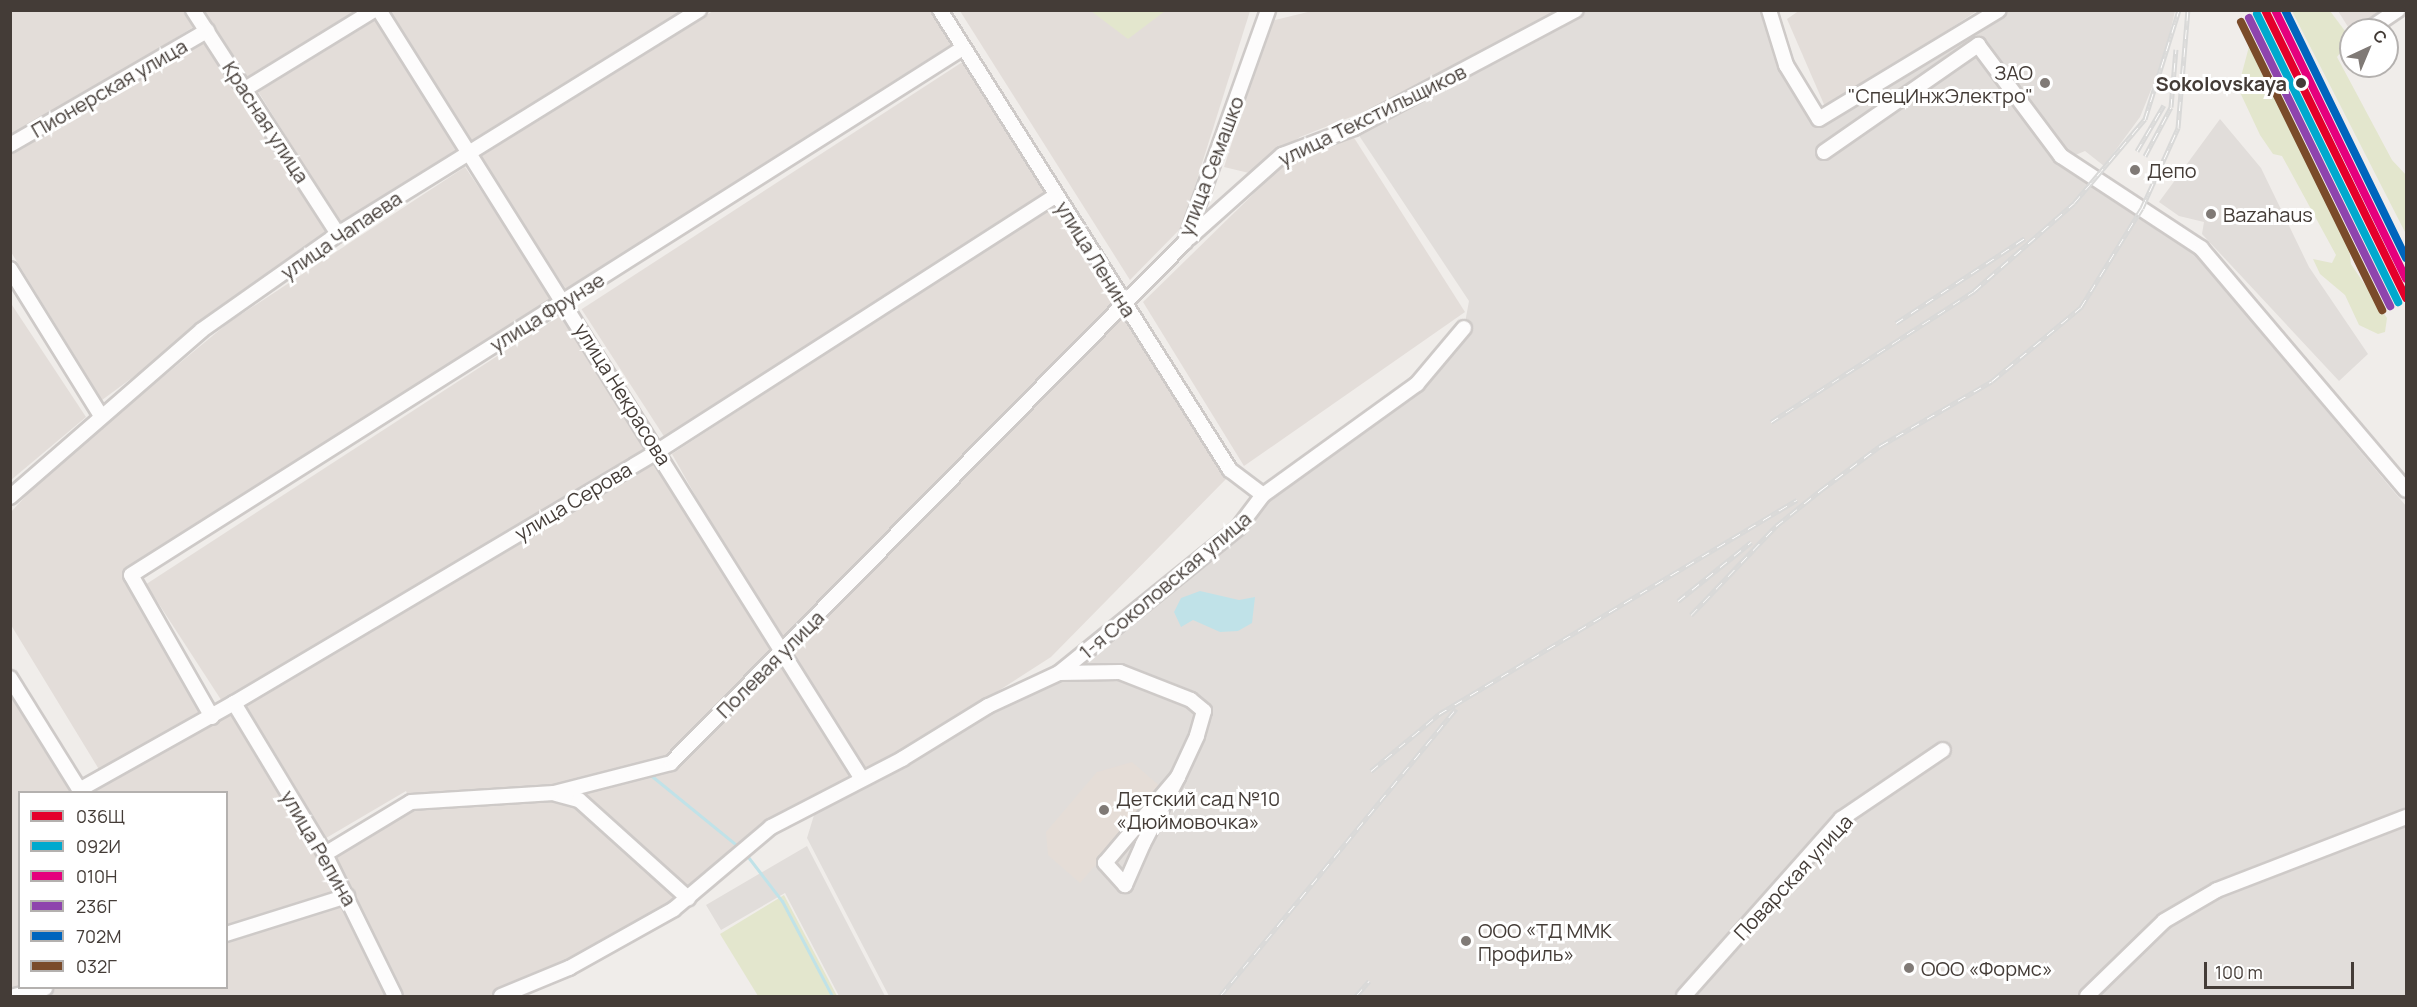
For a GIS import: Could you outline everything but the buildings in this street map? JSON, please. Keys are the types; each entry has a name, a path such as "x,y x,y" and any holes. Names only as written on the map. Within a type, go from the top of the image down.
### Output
{"street":[{"name":"Красная улица","path":"193,10 338,234"},
{"path":"245,89 374,10"},
{"name":"улица Некрасова","path":"379,10 467,156 564,301 862,779"},
{"name":"улица Чапаева","path":"10,497 100,414 202,330 338,234 699,10"},
{"name":"улица Ленина","path":"940,10 1230,470 1263,495"},
{"name":"улица Семашко","path":"1124,303 1185,242 1268,10"},
{"name":"улица Текстильщиков","path":"1185,242 1282,155 1354,128 1576,10"},
{"path":"1775,12 1786,65 1819,119 1999,10"},
{"name":"Пионерская улица","path":"10,145 207,31"},
{"path":"1824,152 1978,45 2046,139 2096,180 2201,248 2406,490"},
{"name":"улица Фрунзе","path":"212,717 131,575 963,48"},
{"name":"улица Серова","path":"80,791 212,717 658,451 1056,195"},
{"path":"10,269 100,414"},
{"name":"Полевая улица","path":"321,848 411,802 554,794 671,763 784,651 1124,303"},
{"name":"1-я Соколовская улица","path":"501,996 568,968 688,898 740,850 988,706 1059,674 1238,528 1263,495 1418,384 1464,328"},
{"path":"1059,674 1120,672 1191,700 1204,711 1178,777 1143,844 1125,885 1105,862 1178,777"},
{"path":"10,678 80,791"},
{"name":"улица Репина","path":"234,704 321,848 395,996"},
{"name":"Поварская улица","path":"1684,996 1841,819 1943,750"},
{"path":"554,794 579,800 688,898"},
{"path":"2088,996 2164,921 2209,895 2406,817"},
{"path":"228,933 347,896"},
{"path":"14,996 38,989"}],"shaded area":[{"path":"388,10 683,11 469,146"},
{"path":"1316,10 1555,11 1394,100 1300,137 1249,173 1224,167 1271,21"},
{"path":"1800,10 1977,11 1826,109 1787,19"},
{"path":"11,11 185,11 195,26 11,140"},
{"path":"203,11 361,11 247,80"},
{"path":"713,11 934,11 955,42 566,289 478,157"},
{"path":"960,11 1250,11 1182,227 1130,280"},
{"path":"1576,11 1769,11 1786,65 1819,119 1999,11 2175,11 2164,58 2140,117 2104,166 2085,151 2059,162 2194,253 2406,506 2406,996 889,996 807,838 818,802 1040,682 1418,384 1464,328 1469,301 1354,128"},
{"path":"2338,11 2386,11 2373,18 2342,18"},
{"path":"375,18 458,151 341,224 258,91"},
{"path":"204,39 329,233 102,400 11,252 11,152"},
{"path":"964,61 1049,192 667,440 582,309"},
{"path":"2220,119 2261,168 2309,267 2368,354 2339,381 2202,234 2204,222 2179,216 2159,202"},
{"path":"1351,133 1465,312 1244,466 1143,302 1281,167"},
{"path":"465,167 554,299 123,571 203,710 100,771 11,625 11,512 47,473 228,323"},
{"path":"1057,203 1124,303 1226,479 1051,657 862,779 771,827 674,909 501,996 11,996 10,678 79,789 234,703 325,854 411,802 406,791 321,841 244,707 654,464 778,643 672,454"},
{"path":"10,302 86,417 11,480 10,480"},
{"path":"562,314 648,447 232,717 146,584"},
{"name":"Детский сад №10 «Дюймовочка»","path":"1132,762 1162,788 1080,883 1048,855 1046,832 1097,772"},
{"path":"807,846 885,996 839,996 785,893 721,930 706,905"}],"green space":[{"path":"1091,11 1165,11 1128,39"},
{"path":"2292,11 2330,11 2339,23 2339,54 2337,57 2339,78 2348,78 2392,160 2406,175 2406,234"},
{"path":"2251,39 2348,240 2351,264 2387,318 2385,332 2378,334 2359,325 2345,295 2320,274 2313,259 2332,263 2336,255 2282,156 2273,154 2260,135 2238,88"},
{"path":"784,895 837,996 758,996 720,934"}],"water":[{"path":"1200,591 1239,600 1255,597 1252,623 1238,631 1220,632 1193,620 1181,627 1174,612 1181,598"}],"waterway":[{"path":"648,773 740,848"},
{"path":"745,853 782,901 832,996"}],"railway":[{"path":"1771,422 1974,291 2074,203 2145,119 2179,10"},
{"path":"1691,615 1776,526 1821,490 1880,446 1992,381 2081,307 2142,208 2178,128 2188,10"},
{"path":"2145,156 2171,107 2176,49"},
{"path":"2137,151 2164,105"},
{"path":"1896,323 2025,238"},
{"path":"1371,771 1439,714 1797,500"},
{"path":"1678,601 1751,542"},
{"path":"1220,996 1456,709"},
{"path":"1356,996 1369,981"}],"transit line":[{"name":"036Щ","path":"2265,10 2406,298"},
{"name":"010Н","path":"2275,10 2406,279"},
{"name":"702М","path":"2285,10 2406,258"},
{"name":"092И","path":"2257,14 2398,302"},
{"name":"236Г","path":"2249,18 2390,306"},
{"name":"032Г","path":"2241,22 2382,310"}],"place":[{"name":"ЗАО \"СпецИнжЭлектро\"","path":"2045,83"},
{"name":"Sokolovskaya","path":"2301,83"},
{"name":"Депо","path":"2135,170"},
{"name":"Bazahaus","path":"2211,214"},
{"name":"Детский сад №10 «Дюймовочка»","path":"1104,810"},
{"name":"ООО «ТД ММК Профиль»","path":"1466,941"},
{"name":"ООО «Формс»","path":"1909,968"}]}
